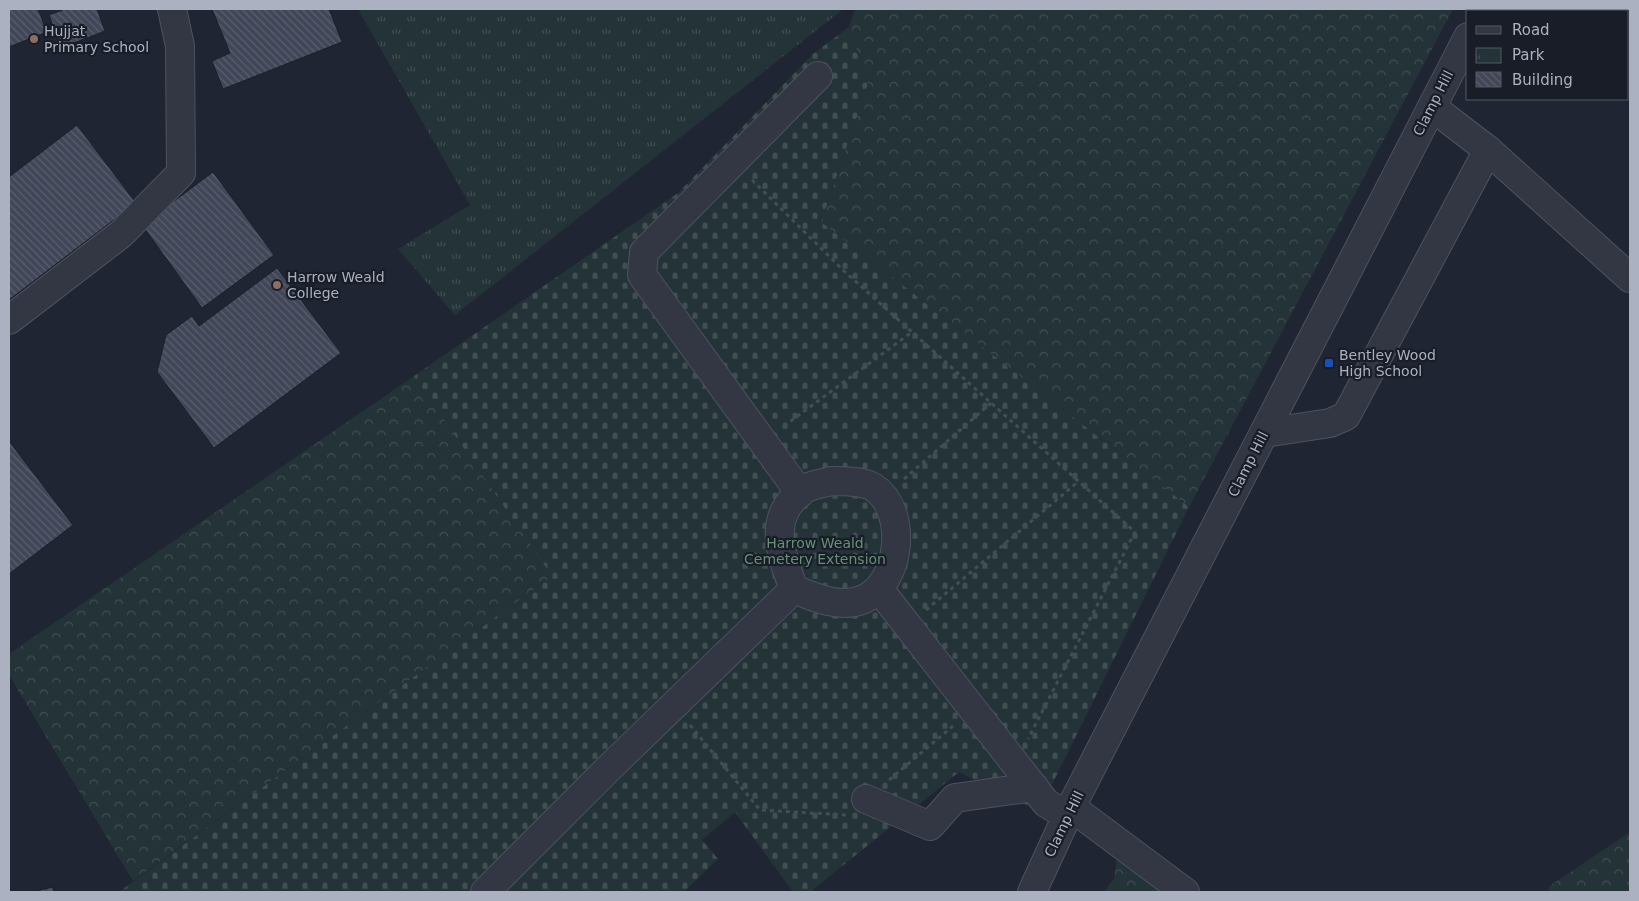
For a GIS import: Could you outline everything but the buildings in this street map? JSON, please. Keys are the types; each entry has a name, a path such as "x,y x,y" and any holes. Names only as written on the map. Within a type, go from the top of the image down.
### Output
{"street":[{"path":"9,320 121,234 182,173 180,46 172,9"},
{"name":"Clamp Hill","path":"1032,892 1069,812 1466,41"},
{"path":"800,493 642,275 644,252 818,76"},
{"path":"1432,107 1488,150 1630,278"},
{"path":"1264,433 1330,424 1346,416 1488,150"},
{"path":"831,481 853,482 872,486 882,497 891,510 895,526 895,550 890,574 879,589 864,599 841,603 817,599 794,589 785,564 780,538 780,519 791,501 800,493 807,487 831,481"},
{"path":"485,892 794,589"},
{"path":"879,589 1046,803 1069,812 1185,892"},
{"path":"866,799 930,826 955,798 1034,787"}],"path":[{"path":"733,162 844,271 1135,532 1015,763"},
{"path":"762,442 912,332"},
{"path":"882,497 991,403"},
{"path":"908,625 1079,481"},
{"path":"674,705 760,810 845,816 973,709"}],"green space":[{"path":"358,9 842,10 455,315 398,249 470,205"},
{"path":"855,9 1453,9 1189,507 821,222 868,84 849,27"},
{"name":"Harrow Weald Cemetery Extension","path":"849,27 868,84 821,222 1189,507 1039,811 959,772 810,892 793,892 735,812 702,840 718,859 684,892 119,892 552,576 414,376 678,193 813,54"},
{"path":"414,376 553,576 133,881 9,675 9,654"},
{"path":"1630,832 1630,892 1549,892 1548,887"},
{"path":"1118,850 1165,892 1104,892 1114,879"}],"place":[{"name":"Hujjat Primary School","path":"34,39"},
{"name":"Harrow Weald College","path":"277,285"},
{"name":"Bentley Wood High School","path":"1329,363"}]}
